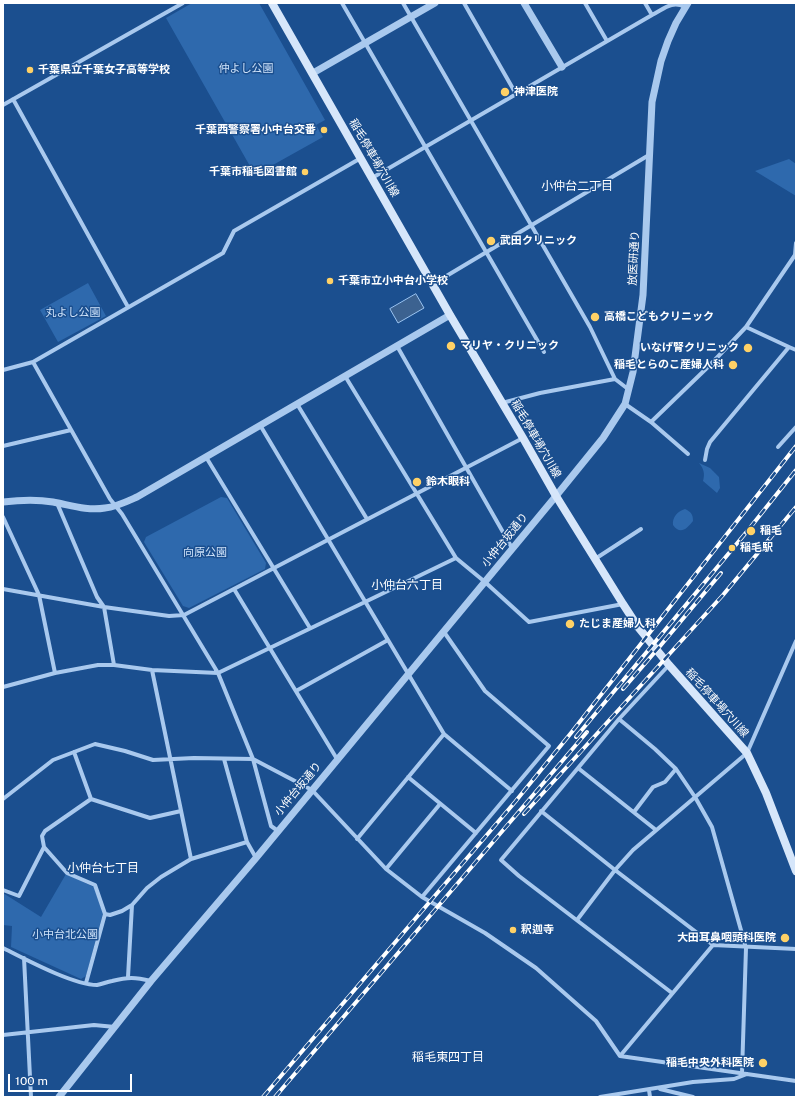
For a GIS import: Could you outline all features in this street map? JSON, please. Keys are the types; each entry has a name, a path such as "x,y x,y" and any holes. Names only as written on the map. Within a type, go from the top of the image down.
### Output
{"main road":[{"name":"稲毛停車場穴川線","path":"272,3 450,315 595,560 638,627 669,665 747,753 769,799 796,872"}],"street":[{"path":"3,104 183,3"},
{"path":"342,3 544,352"},
{"path":"403,3 590,327 615,379 628,389"},
{"path":"313,74 435,3"},
{"path":"464,3 516,94"},
{"path":"524,3 562,67"},
{"path":"585,3 607,41"},
{"path":"645,3 652,15"},
{"path":"372,178 652,15 673,4 678,3 687,5"},
{"name":"放医研通り","path":"556,496 603,438 624,404 633,372 643,295 652,102 658,73 668,41 676,23 687,5"},
{"path":"13,99 128,307"},
{"path":"433,284 650,155"},
{"path":"3,370 33,362 223,253 234,231 361,158"},
{"path":"651,422 710,365 746,326 795,255 796,243"},
{"path":"3,502 26,500 86,508 104,508 115,506 137,497 450,315"},
{"path":"746,326 796,350"},
{"path":"396,346 512,548"},
{"path":"705,460 710,442 789,347"},
{"path":"33,362 115,506 122,514 218,673 253,759 271,826 278,831"},
{"path":"345,376 456,558 529,622 623,604"},
{"path":"502,403 540,393 615,379"},
{"path":"296,404 366,520"},
{"path":"624,404 651,422 688,454"},
{"path":"260,425 444,734 512,791"},
{"path":"778,447 796,427"},
{"path":"3,446 71,430"},
{"path":"3,589 104,607 170,616 184,615 523,438"},
{"path":"206,457 310,628"},
{"name":"小仲台坂通り","path":"59,1097 151,982 256,858 556,496"},
{"path":"57,503 97,597 104,607 114,664"},
{"path":"3,517 39,595 55,673"},
{"path":"595,560 641,529"},
{"path":"3,688 55,673 88,666 114,664 152,670 218,673 456,558"},
{"path":"234,589 337,759"},
{"path":"422,897 550,746 485,691 444,632"},
{"path":"296,691 388,640"},
{"path":"577,920 615,870 633,850 747,753 796,641"},
{"path":"669,665 618,719 501,860 672,993"},
{"path":"152,670 191,859"},
{"path":"618,719 655,749 676,769 695,797 712,827 746,948 742,1073"},
{"path":"357,839 444,734"},
{"path":"3,799 53,760 95,744 125,751 153,760 194,758 253,759 312,790 386,869 422,897 485,933 536,968 596,1021 620,1056 796,1080"},
{"path":"74,752 91,799"},
{"path":"224,758 248,842 256,858"},
{"path":"578,768 656,830"},
{"path":"634,812 653,787 665,782 676,769"},
{"path":"408,777 476,833"},
{"path":"91,799 150,818 181,812"},
{"path":"86,983 105,914 95,885 67,873 44,847 42,836 45,831 91,799"},
{"path":"386,869 440,804"},
{"path":"541,812 714,945 746,948 796,949"},
{"path":"105,914 110,915 122,911 132,905 147,888 161,877 191,859 248,842"},
{"path":"3,890 19,896 44,847"},
{"path":"128,977 132,905"},
{"path":"620,1056 714,945"},
{"path":"3,948 69,978 86,983 97,985 128,977 137,977 151,982"},
{"path":"24,958 31,1097"},
{"path":"3,1035 94,1025 115,1026"},
{"path":"600,1097 693,1082 734,1079 747,1074"},
{"path":"657,1088 693,1097"},
{"path":"649,1090 650,1097"}],"green space":[{"name":"仲よし公園","path":"192,3 259,3 325,120 316,125 323,137 255,175 166,18"},
{"path":"789,159 796,164 796,196 755,171"},
{"name":"丸よし公園","path":"88,283 106,316 58,342 40,310"},
{"path":"699,463 710,468 719,477 720,488 717,493 703,481 704,472"},
{"name":"向原公園","path":"221,497 227,498 266,563 265,569 189,608 183,606 144,542 146,537"},
{"path":"685,509 689,511 693,517 693,521 683,530 678,530 673,525 673,519 680,511"},
{"name":"小中台北公園","path":"66,874 94,887 103,913 86,976 81,979 11,947 12,926 3,925 3,893 41,917"}],"shaded area":[{"path":"416,294 424,308 398,323 390,309"}],"railway":[{"path":"263,1097 515,802 571,733 796,446"},
{"path":"576,737 749,529 796,470"},
{"path":"524,814 723,595 796,507"},
{"path":"623,689 721,573"},
{"path":"275,1097 587,732"}],"place":[{"name":"千葉県立千葉女子高等学校","path":"30,70"},
{"name":"神津医院","path":"505,92"},
{"name":"千葉西警察署小中台交番","path":"324,130"},
{"name":"千葉市稲毛図書館","path":"305,172"},
{"name":"武田クリニック","path":"491,241"},
{"name":"千葉市立小中台小学校","path":"330,281"},
{"name":"高橋こどもクリニック","path":"595,317"},
{"name":"マリヤ・クリニック","path":"451,346"},
{"name":"いなげ腎クリニック","path":"748,348"},
{"name":"稲毛とらのこ産婦人科","path":"733,365"},
{"name":"鈴木眼科","path":"417,482"},
{"name":"稲毛","path":"751,531"},
{"name":"稲毛駅","path":"732,548"},
{"name":"たじま産婦人科","path":"570,624"},
{"name":"釈迦寺","path":"513,930"},
{"name":"大田耳鼻咽頭科医院","path":"785,938"},
{"name":"稲毛中央外科医院","path":"763,1063"}],"district":[{"name":"小仲台二丁目","path":"577,186"},
{"name":"小仲台六丁目","path":"407,585"},
{"name":"小仲台七丁目","path":"103,868"},
{"name":"稲毛東四丁目","path":"448,1057"}]}
